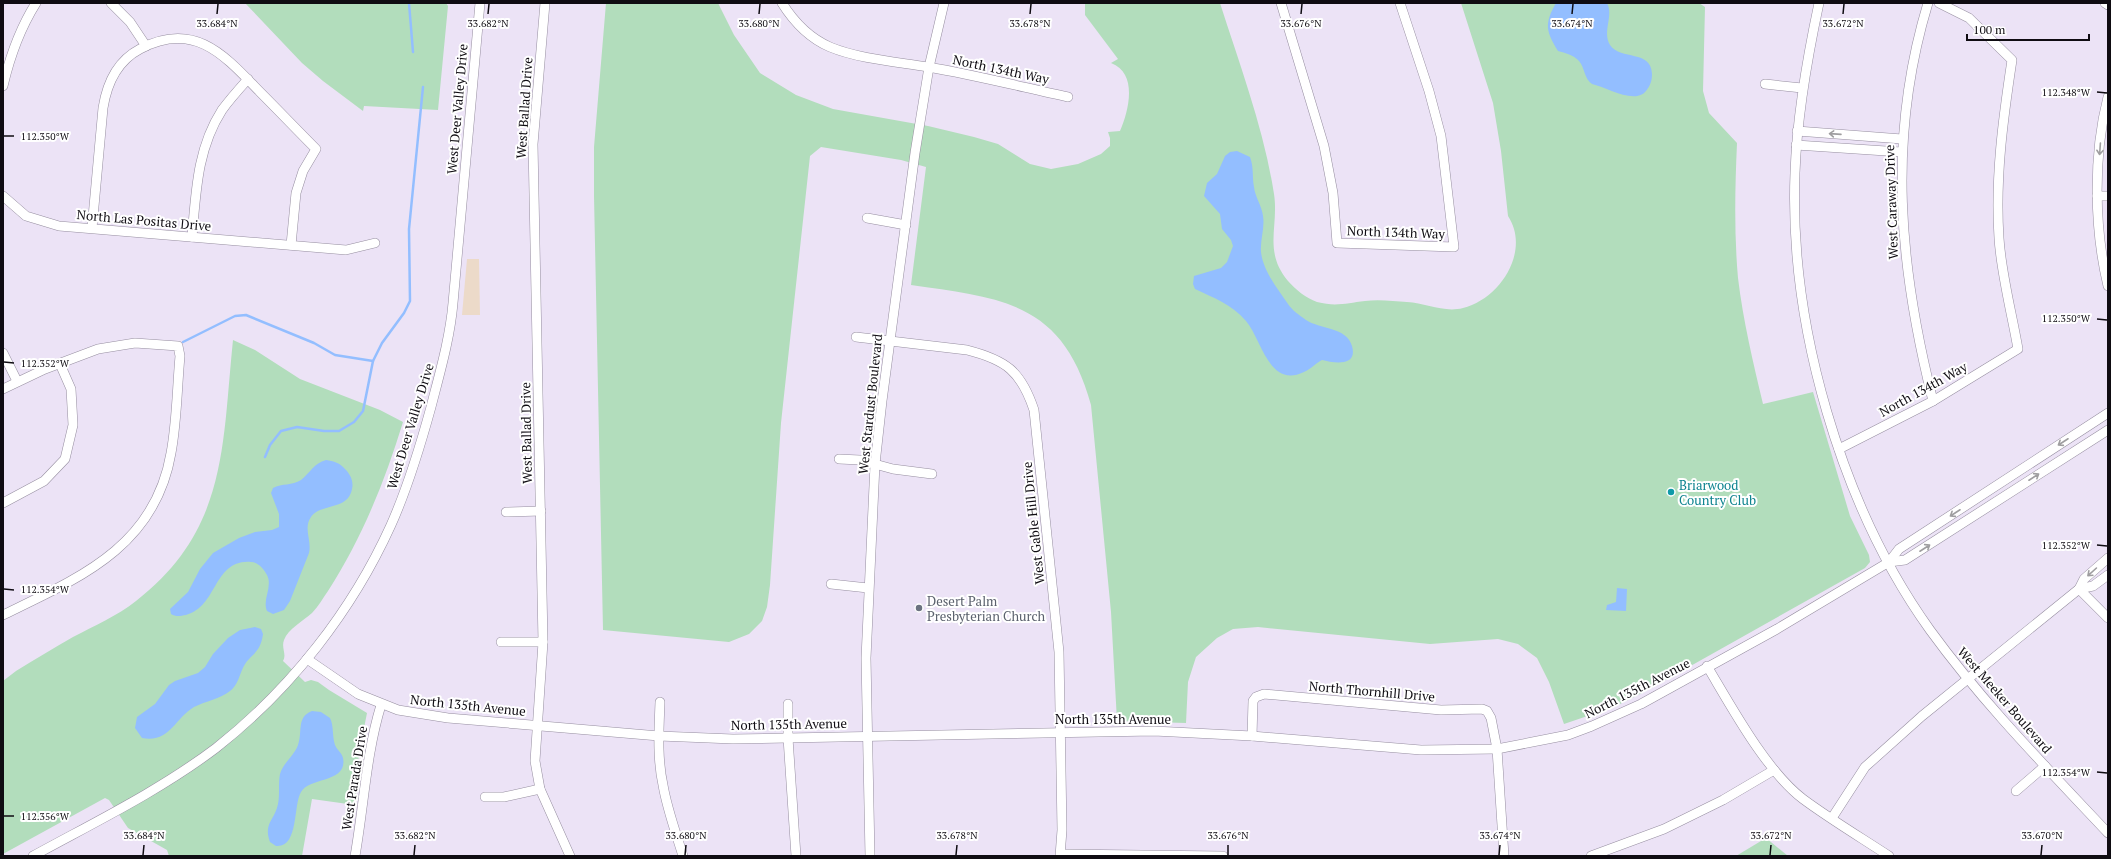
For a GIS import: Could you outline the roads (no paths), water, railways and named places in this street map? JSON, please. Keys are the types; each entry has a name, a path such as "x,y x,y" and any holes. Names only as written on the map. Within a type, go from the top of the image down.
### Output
{"street":[{"path":"3,86 16,40 23,24 36,3"},
{"path":"111,3 130,22 146,46"},
{"name":"West Deer Valley Drive","path":"33,856 166,782 212,751 244,724 307,659 351,598 390,526 412,472 446,350 453,307 480,3"},
{"name":"West Ballad Drive","path":"545,3 533,144 543,642 535,761 540,789 570,856"},
{"name":"North 134th Way","path":"782,3 796,23 810,37 831,48 850,53 929,67 1068,97"},
{"name":"West Stardust Boulevard","path":"870,856 866,658 868,588 875,464 914,153 929,67 944,3"},
{"name":"North 134th Way","path":"1281,3 1324,146 1333,193 1337,243 1454,247 1441,136 1430,91 1400,3"},
{"name":"West Meeker Boulevard","path":"1819,3 1802,88 1797,132 1795,176 1797,244 1800,282 1812,358 1829,421 1856,496 1904,590 1929,628 1967,679 2045,766 2108,833"},
{"name":"West Caraway Drive","path":"1928,3 1914,60 1901,152 1904,254 1920,350 1933,401"},
{"name":"North 134th Way","path":"1839,449 1933,401 2018,349 1999,240 1997,188 2002,125 2012,60 1969,18 1939,3"},
{"path":"92,228 105,92 110,79 125,59 146,46 158,41 195,40 213,48 223,55 316,148 304,171 296,193 291,245"},
{"path":"192,237 197,176 205,146 223,110 248,79"},
{"path":"1765,84 1802,88"},
{"path":"2108,97 2097,196 2108,286"},
{"path":"1797,132 1902,139"},
{"path":"1859,149 1860,136"},
{"path":"1796,145 1901,152"},
{"name":"North Las Positas Drive","path":"3,196 26,216 59,226 346,250 375,243"},
{"path":"2097,196 2108,196"},
{"path":"867,218 906,225"},
{"path":"856,337 890,341"},
{"name":"West Gable Hill Drive","path":"890,341 968,350 1002,362 1015,374 1027,390 1034,410 1057,636 1061,732 1062,830 1060,855"},
{"path":"3,389 16,381 98,349 135,343 178,346 180,356 171,453 163,482 152,506 135,532 117,550 94,568 3,615"},
{"path":"3,353 16,381"},
{"path":"3,503 44,482 65,458 73,425 71,389 60,364"},
{"name":"North 135th Avenue","path":"307,659 358,694 381,705 426,716 659,736 733,739 1154,731 1252,736 1421,750 1497,749 1568,735 1641,704 1707,666 1777,629 1889,562 1899,549 2108,413"},
{"path":"2087,427 2095,438"},
{"name":"North 135th Avenue","path":"1889,562 1905,560 2108,430"},
{"path":"839,459 860,460 893,469 932,474"},
{"path":"1993,488 2001,498"},
{"path":"506,512 541,511"},
{"path":"1832,818 1865,767 1922,716 2079,589 2084,579 2108,558"},
{"path":"2079,589 2092,586 2108,574"},
{"path":"831,584 868,588"},
{"path":"2079,589 2108,618"},
{"path":"501,642 543,642"},
{"path":"1707,666 1732,709 1774,770 1802,798 1888,856"},
{"name":"North Thornhill Drive","path":"1252,736 1253,701 1256,697 1264,694 1441,710 1482,709 1487,712 1491,718 1497,749"},
{"path":"660,702 659,736 662,784 670,817 683,856"},
{"path":"788,704 788,738 796,856"},
{"name":"West Parada Drive","path":"355,856 361,817 367,758 381,705"},
{"path":"1497,749 1504,856"},
{"path":"2016,791 2045,766"},
{"path":"1591,856 1664,830 1723,800 1774,770"},
{"path":"485,797 504,797 540,789"},
{"path":"1060,855 1224,856"}],"water":[{"path":"1556,3 1607,3 1609,13 1607,34 1610,45 1621,53 1647,61 1650,66 1652,79 1646,91 1641,95 1628,96 1589,82 1579,61 1566,53 1558,51 1551,38 1548,22"},
{"path":"1237,151 1250,157 1253,183 1263,216 1261,252 1262,259 1268,273 1288,304 1296,312 1312,323 1345,335 1352,346 1353,353 1352,357 1348,360 1344,362 1333,362 1322,360 1304,372 1292,375 1282,374 1274,368 1268,360 1252,329 1240,315 1222,302 1195,289 1193,284 1194,276 1221,268 1227,262 1233,246 1231,240 1222,229 1220,214 1204,196 1207,183 1217,174 1225,156 1230,152"},
{"path":"326,460 339,464 347,471 352,480 352,489 345,501 321,510 311,517 308,526 309,553 290,601 284,610 273,614 267,611 266,602 269,580 266,573 260,566 251,562 239,563 229,568 222,575 204,603 196,610 182,616 171,614 170,609 188,592 200,569 213,553 239,538 255,532 272,530 279,527 279,514 271,493 273,488 280,485 298,482 318,463"},
{"path":"1617,588 1627,589 1626,611 1606,610 1607,605 1616,602"},
{"path":"255,627 261,629 263,634 262,641 257,651 245,664 238,681 232,689 222,696 194,707 165,734 151,739 142,738 135,728 137,717 155,704 169,685 175,681 198,673 205,667 213,654 228,638 240,630"},
{"path":"312,711 321,712 330,718 335,745 343,758 343,766 340,772 334,776 305,787 299,798 292,833 283,845 276,846 270,842 268,830 277,809 281,770 298,745 301,725 304,717"}],"waterway":[{"path":"409,3 413,52"},
{"path":"265,457 270,445 281,431 297,427 324,431 339,431 354,422 363,411 373,361 382,343 404,313 410,301 409,229 423,87"},
{"path":"183,342 235,316 246,315 314,343 335,355 373,361"}],"place":[{"name":"Briarwood Country Club","path":"1671,492"},
{"name":"Desert Palm Presbyterian Church","path":"919,608"}]}
